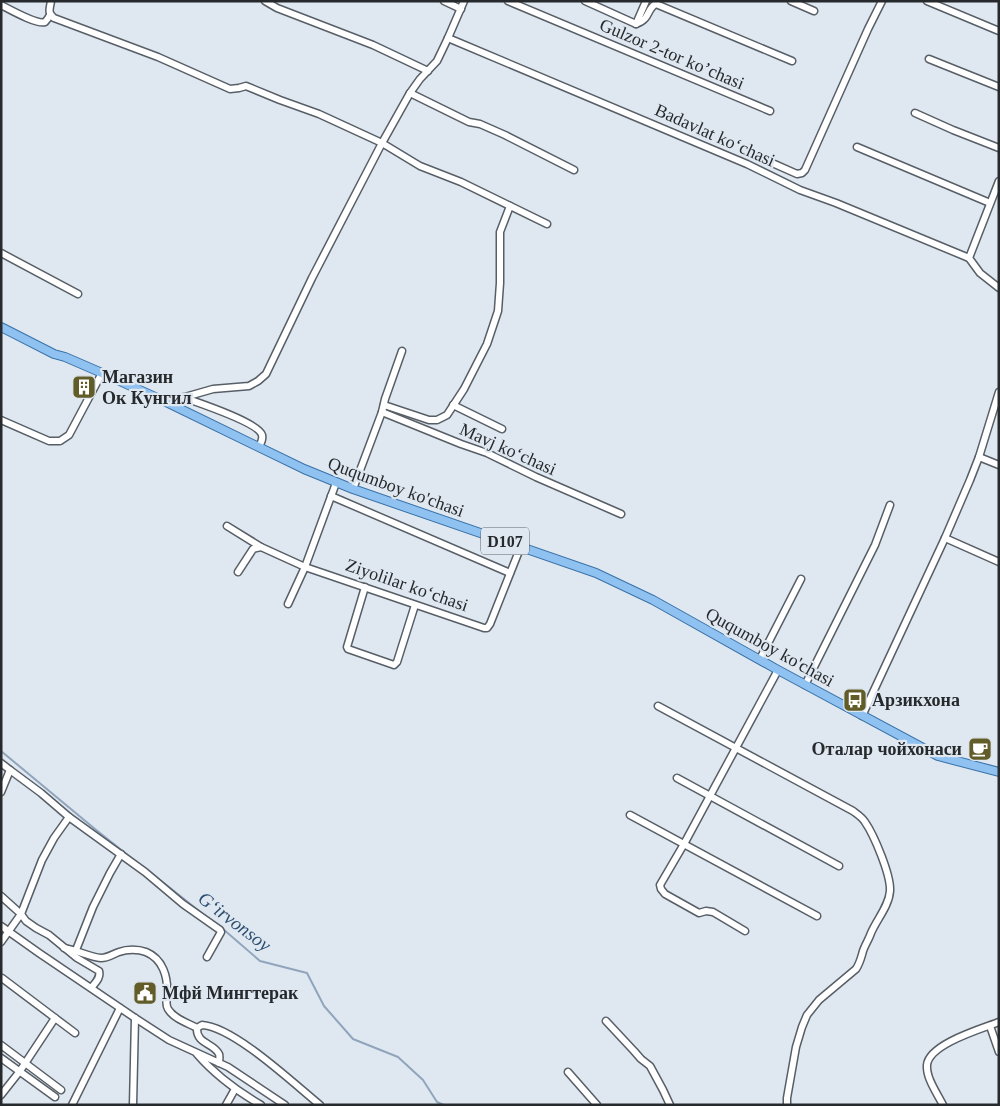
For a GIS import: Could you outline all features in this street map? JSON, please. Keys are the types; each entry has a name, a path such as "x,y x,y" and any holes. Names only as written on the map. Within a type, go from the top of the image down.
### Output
{"main road":[{"name":"Ququmboy ko'chasi","path":"1,326 54,354 164,401 336,483 596,573 653,600 805,685 938,756 962,761 997,773"}],"street":[{"path":"1,5 42,23 50,15 51,1"},
{"path":"265,1 277,8 372,44 428,71"},
{"path":"444,1 461,9"},
{"path":"164,401 213,389 248,386 266,374 312,278 382,143 410,93 437,61 464,1"},
{"name":"Gulzor 2-tor koʼchasi","path":"508,1 770,111"},
{"path":"636,24 646,1"},
{"path":"790,1 814,11"},
{"path":"752,154 797,174 805,170 882,1"},
{"path":"927,1 999,31"},
{"path":"586,2 636,24 643,22 652,6 656,4 792,61"},
{"path":"50,15 158,57 230,89 246,86 319,114 382,143 420,166 461,182 547,224"},
{"name":"Badavlat koʻchasi","path":"448,38 747,164 800,190 969,258"},
{"path":"929,59 999,88"},
{"path":"410,93 469,122 480,124 506,135 574,170"},
{"path":"915,113 999,148"},
{"path":"857,147 990,203"},
{"path":"999,182 969,258 980,273 999,288"},
{"name":"Mavj koʻchasi","path":"384,405 433,421 447,415 464,389 487,344 498,311 500,232 510,206"},
{"path":"1,252 78,294"},
{"path":"353,490 402,351"},
{"path":"1,420 49,441 60,441 68,436 102,373"},
{"path":"862,716 945,538 979,457 999,392"},
{"path":"185,397 243,417 258,429 262,435 262,441 259,446"},
{"name":"Mavj koʻchasi","path":"453,405 502,429"},
{"name":"Mavj koʻchasi","path":"382,412 487,453 536,477 621,514"},
{"path":"979,457 999,465"},
{"path":"288,604 305,566 336,483"},
{"path":"331,496 510,573 521,546"},
{"path":"805,685 874,545 890,504"},
{"name":"Ziyolilar koʻchasi","path":"227,526 260,547 305,566 484,628 487,628 490,624 510,573"},
{"path":"945,538 999,562"},
{"path":"238,572 253,549 260,547"},
{"path":"760,660 801,579"},
{"path":"365,587 346,646 348,649 394,665 397,662 415,605"},
{"path":"745,931 714,912 706,911 700,913 665,894 660,889 660,885 778,670"},
{"path":"658,706 853,811 863,819 876,842 889,881 888,900 874,927 860,963 856,969 819,1000 807,1015 796,1046 787,1105"},
{"path":"1,762 220,930 221,932 206,957"},
{"path":"2,790 10,770"},
{"path":"677,778 839,866"},
{"path":"630,815 817,916"},
{"path":"1,942 21,914 42,860 69,816"},
{"path":"76,950 93,907 121,854"},
{"path":"1,896 26,921 49,935 99,973 99,978 91,988"},
{"path":"1,926 169,1040 219,1063 285,1105"},
{"path":"64,948 100,958 108,957 121,951 134,950 151,955 158,961 165,974 166,1002 169,1011 197,1028"},
{"path":"2,978 75,1033"},
{"path":"72,1105 120,1008"},
{"path":"1,1095 20,1071 55,1018"},
{"path":"133,1105 135,1018"},
{"path":"606,1020 641,1059 650,1066 670,1105"},
{"path":"943,1105 929,1077 927,1065 933,1053 939,1048 972,1032 999,1022"},
{"path":"197,1028 204,1024 228,1034 273,1066 320,1105"},
{"path":"990,1026 999,1052"},
{"path":"197,1028 197,1034 220,1055 219,1063"},
{"path":"1,1045 61,1090"},
{"path":"196,1054 235,1089 261,1105"},
{"path":"1,1058 55,1097"},
{"path":"568,1072 597,1105"},
{"path":"226,1105 235,1089"}],"waterway":[{"name":"G‘irvonsoy","path":"1,751 144,868"},
{"name":"G‘irvonsoy","path":"150,872 213,922"},
{"name":"G‘irvonsoy","path":"223,929 260,961 307,973 324,1006 353,1039 398,1057 423,1080 437,1102 444,1105"}],"place":[{"name":"Магазин Ок Кунгил","path":"84,387"},
{"name":"Арзикхона","path":"855,700"},
{"name":"Оталар чойхонаси","path":"980,749"},
{"name":"Мфй Мингтерак","path":"145,993"}]}
